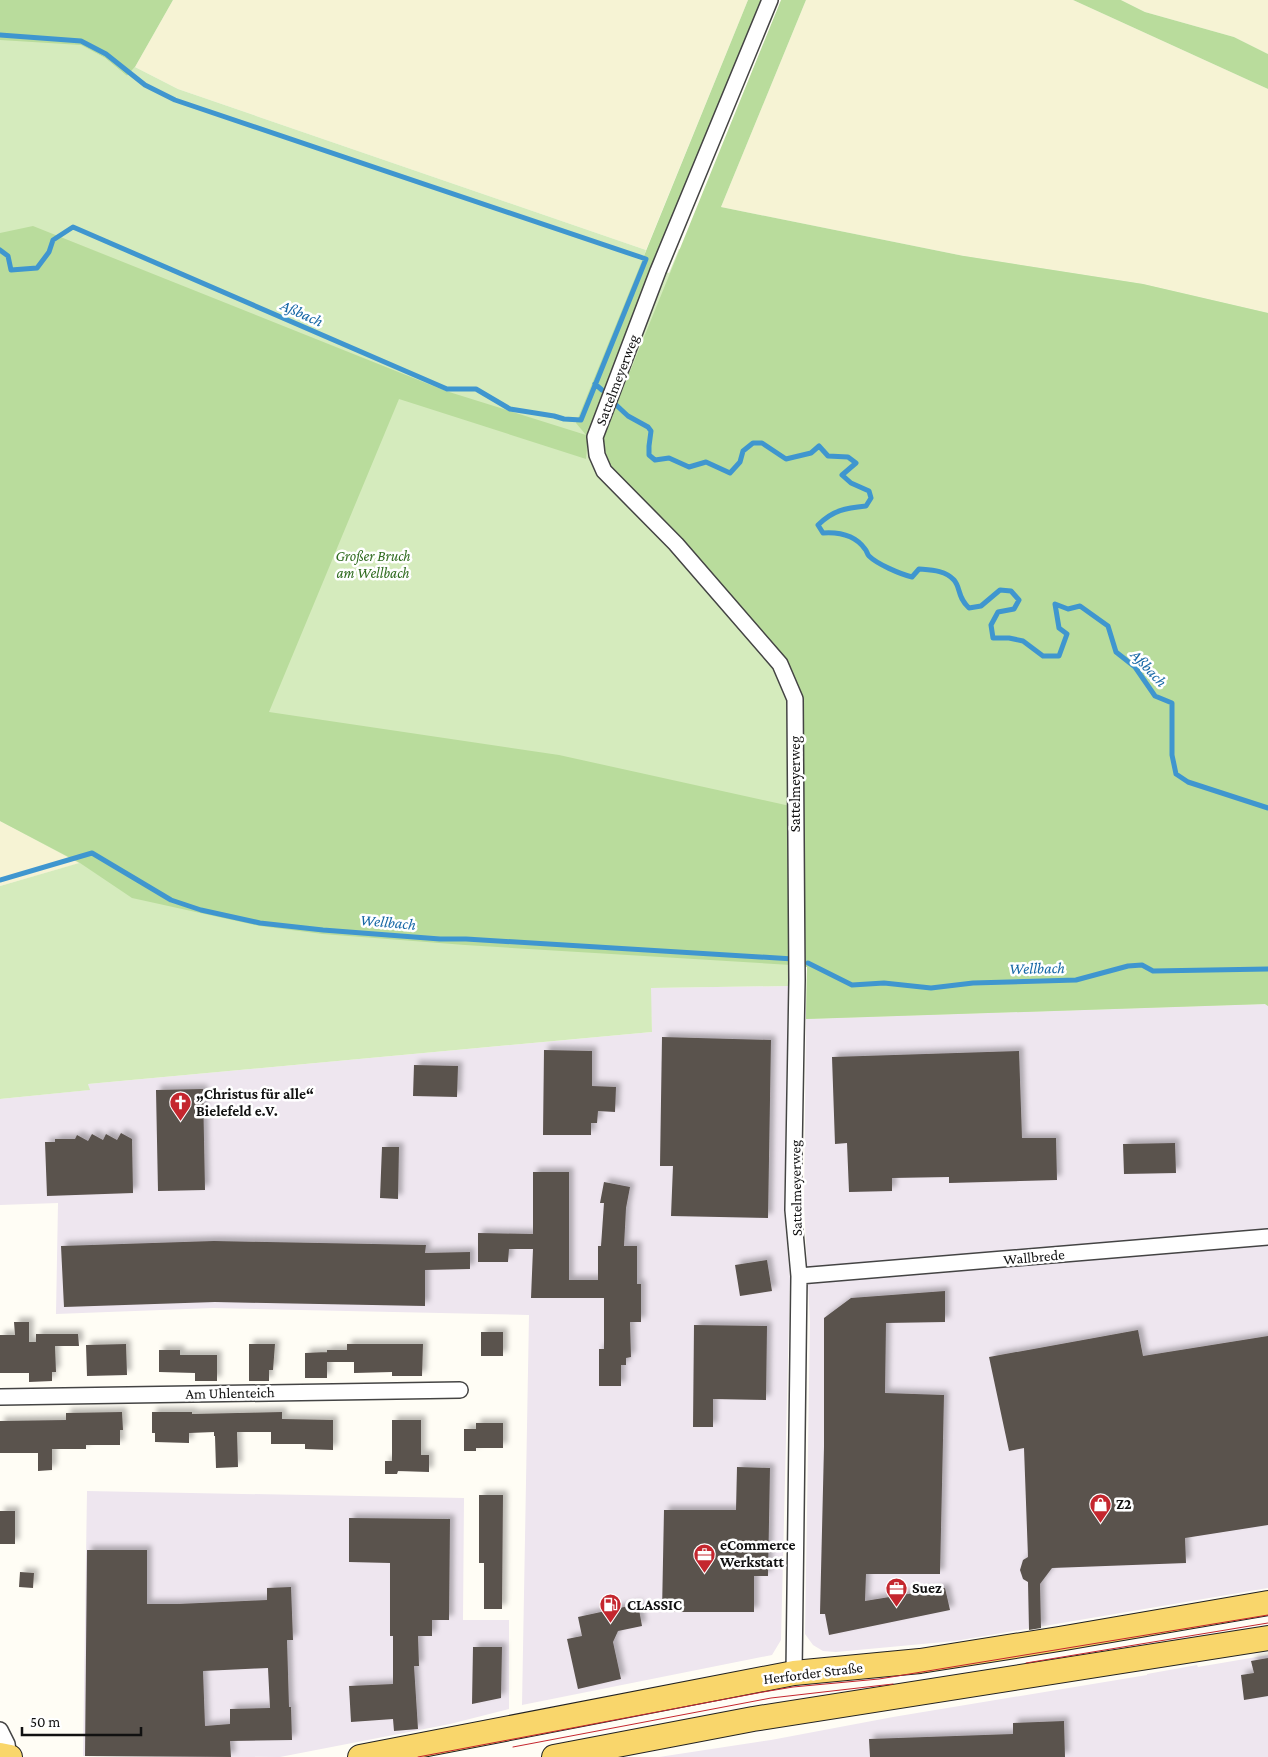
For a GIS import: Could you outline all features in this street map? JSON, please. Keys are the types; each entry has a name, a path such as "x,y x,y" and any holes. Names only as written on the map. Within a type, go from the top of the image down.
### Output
{"main road":[{"name":"Herforder Straße","path":"360,1757 794,1673 930,1659 1268,1603"},
{"path":"554,1757 788,1714 1268,1638"},
{"path":"788,1714 794,1673"},
{"path":"0,1755 10,1757"}],"street":[{"name":"Sattelmeyerweg","path":"770,0 658,271 595,437 597,455 604,471 676,544 780,664 795,699 797,980 793,1210 799,1276 794,1673"},
{"name":"Wallbrede","path":"799,1276 1268,1237"},
{"name":"Am Uhlenteich","path":"0,1397 460,1390"},
{"path":"0,1730 7,1744 10,1757"}],"shaded area":[{"path":"173,0 748,0 646,250 178,89 135,67"},
{"path":"806,0 1073,0 1268,89 1268,313 1143,284 964,256 721,207"},
{"path":"1121,0 1268,0 1268,54 1234,37 1145,12"},
{"path":"0,821 80,863 0,886"},
{"path":"788,986 784,1211 790,1278 781,1640 772,1655 522,1705 529,1315 213,1308 56,1314 58,1203 0,1205 0,1099 89,1090 88,1084 652,1032 650,988"},
{"path":"1265,1004 1268,1006 1268,1588 955,1641 836,1652 823,1651 813,1645 805,1634 810,1322 804,1205 806,1019"},
{"path":"87,1491 464,1498 463,1620 509,1620 509,1709 450,1724 280,1757 83,1756"},
{"path":"1268,1655 1268,1757 659,1757 771,1740 1197,1665 1198,1667"}],"green space":[{"name":"Großer Bruch am Wellbach","path":"0,0 105,58 127,76 135,67 178,89 646,250 642,262 669,273 679,249 964,256 1143,284 1268,313 1268,1006 1265,1004 806,1019 807,967 790,965 788,986 651,988 652,1032 88,1084 90,1090 0,1099 0,886 79,863 0,821"},
{"path":"0,0 173,0 135,67 127,76 105,58 81,45 0,40"},
{"path":"748,0 763,0 588,435 586,459 399,399 269,712 559,755 790,806 791,965 465,945 323,934 260,926 132,898 80,863 0,821 0,233 33,226 446,391 586,435 576,423"},
{"path":"781,0 806,0 721,207 964,256 1143,284 1268,313 1268,1006 1265,1004 806,1019 807,967 802,966 800,698 611,467 603,438"},
{"path":"1073,0 1121,0 1145,12 1234,37 1268,54 1268,89"}],"building":[{"path":"662,1037 771,1040 768,1218 671,1216 673,1166 660,1166"},
{"path":"544,1050 592,1051 592,1086 616,1087 615,1112 598,1111 597,1123 591,1123 591,1135 543,1135"},
{"path":"1019,1051 1022,1138 1056,1138 1057,1180 949,1183 949,1177 892,1178 892,1191 849,1192 847,1143 835,1144 832,1057"},
{"path":"414,1065 458,1066 457,1097 413,1096"},
{"path":"203,1089 205,1190 158,1191 156,1090"},
{"path":"121,1133 132,1139 133,1193 47,1196 45,1142 55,1142 55,1139 75,1139 77,1135 88,1141 92,1134 103,1140 106,1134 117,1140"},
{"path":"1175,1143 1176,1173 1124,1174 1123,1144"},
{"path":"382,1147 399,1147 398,1199 380,1198"},
{"path":"533,1172 569,1172 569,1280 598,1280 598,1246 601,1246 604,1203 600,1203 604,1182 630,1187 626,1208 624,1246 637,1246 637,1284 641,1284 641,1322 630,1322 631,1357 626,1358 626,1365 621,1365 621,1386 599,1386 599,1349 604,1349 604,1298 531,1298 533,1249 509,1249 508,1262 478,1262 478,1233 533,1234"},
{"path":"214,1241 426,1245 425,1253 470,1252 470,1269 425,1270 425,1306 215,1302 64,1307 61,1246"},
{"path":"767,1260 772,1291 740,1296 735,1265"},
{"path":"945,1291 945,1322 886,1323 885,1393 944,1395 940,1574 866,1574 865,1601 945,1588 950,1610 829,1635 825,1614 820,1614 824,1447 824,1318 851,1298"},
{"path":"14,1322 29,1322 29,1342 36,1342 36,1334 78,1334 79,1346 55,1346 56,1372 52,1372 52,1381 29,1382 29,1373 0,1373 0,1335 15,1335"},
{"path":"694,1325 767,1326 766,1400 713,1399 713,1427 693,1427"},
{"path":"1138,1330 1143,1356 1268,1336 1268,1525 1185,1538 1186,1563 1052,1568 1040,1584 1041,1628 1029,1630 1028,1582 1023,1579 1020,1570 1023,1560 1028,1557 1024,1448 1009,1451 989,1357"},
{"path":"481,1332 503,1332 503,1356 481,1356"},
{"path":"126,1344 127,1375 87,1376 86,1345"},
{"path":"249,1344 275,1344 273,1370 269,1370 269,1381 249,1381"},
{"path":"347,1344 423,1344 422,1376 392,1376 392,1372 354,1373 354,1362 327,1362 327,1350 347,1350"},
{"path":"159,1350 180,1350 180,1355 217,1355 217,1381 195,1381 195,1373 159,1372"},
{"path":"327,1352 327,1378 305,1378 305,1353"},
{"path":"122,1412 123,1430 120,1430 120,1445 86,1445 86,1449 52,1449 52,1470 38,1471 38,1453 0,1453 0,1421 66,1420 66,1413"},
{"path":"152,1412 192,1412 192,1414 282,1412 282,1419 333,1420 333,1450 305,1449 305,1444 271,1444 271,1432 237,1432 238,1467 216,1468 214,1432 189,1433 189,1443 155,1442 155,1433 152,1433"},
{"path":"392,1420 421,1420 421,1455 429,1455 429,1472 398,1471 397,1474 385,1474 385,1461 392,1461"},
{"path":"476,1423 503,1423 503,1448 476,1448 476,1451 464,1451 464,1429 476,1429"},
{"path":"737,1467 770,1468 768,1576 754,1576 754,1612 662,1612 664,1510 736,1510"},
{"path":"479,1495 503,1495 502,1609 484,1609 484,1563 479,1563"},
{"path":"0,1511 15,1511 15,1544 0,1544"},
{"path":"349,1518 450,1519 449,1620 432,1620 432,1636 418,1636 419,1666 414,1666 418,1729 394,1731 393,1719 351,1722 349,1686 393,1684 393,1636 390,1636 390,1563 349,1562"},
{"path":"87,1550 147,1550 147,1604 267,1600 267,1588 291,1587 293,1640 287,1640 292,1740 230,1741 231,1757 85,1756","holes":["268,1668 270,1708 230,1709 230,1724 205,1726 203,1671"]},
{"path":"20,1572 34,1573 33,1588 19,1587"},
{"path":"638,1604 642,1626 618,1631 613,1642 621,1679 578,1689 567,1639 582,1636 578,1617"},
{"path":"473,1647 502,1647 501,1698 472,1704"},
{"path":"1268,1658 1268,1696 1244,1700 1241,1675 1254,1673 1251,1661"},
{"path":"1064,1721 1065,1757 870,1757 869,1739 1013,1734 1013,1723"}],"waterway":[{"path":"0,35 81,41 106,54 145,85 175,100 646,259 581,420 564,419 510,409 476,389 447,389 73,227 53,240 49,252 37,268 11,270 8,256 0,250"},
{"name":"Aßbach","path":"595,384 602,390"},
{"name":"Aßbach","path":"614,403 628,416 648,427 651,431 649,455 655,460 669,458 689,467 706,462 730,473 740,462 743,451 753,443 762,443 786,459 811,453 819,446 828,456 848,457 856,463 842,475 851,483 869,491 871,498 866,506 840,511 829,516 818,525 823,533 840,534 856,540 866,550 868,555 877,562 907,576 912,577 919,569 946,574 954,580 965,604 969,608 981,606 1000,590 1011,591 1019,600 1014,609 998,612 991,625 993,638 1009,638 1023,641 1043,656 1059,656 1067,634 1059,628 1055,604 1068,609 1080,606 1108,626 1116,652 1135,667 1155,696 1172,703 1172,755 1176,774 1188,782 1268,808"},
{"name":"Wellbach","path":"0,880 92,853 171,900 201,910 260,923 440,939 793,959"},
{"name":"Wellbach","path":"808,963 852,985 884,983 931,988 973,983 1076,980 1128,966 1142,965 1153,971 1268,969"}],"tram line":[{"path":"418,1757 763,1692 793,1687 879,1679 1268,1615"},
{"path":"1026,1663 1268,1623"},
{"path":"513,1747 771,1698 893,1684"}],"place":[{"name":"„Christus für alle“ Bielefeld e.V.","path":"180,1122"},
{"name":"Z2","path":"1100,1523"},
{"name":"eCommerce Werkstatt","path":"704,1573"},
{"name":"Suez","path":"896,1607"},
{"name":"CLASSIC","path":"611,1624"}]}
